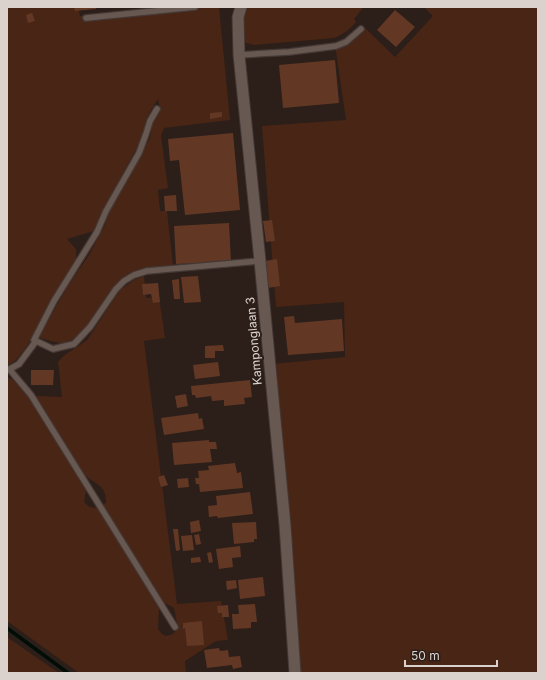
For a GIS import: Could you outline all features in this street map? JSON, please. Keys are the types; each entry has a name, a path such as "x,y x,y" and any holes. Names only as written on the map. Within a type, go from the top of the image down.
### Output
{"street":[{"name":"Kamponglaan 3","path":"241,7 238,17 239,54 260,261 284,525 295,673"}],"lane":[{"path":"86,18 195,7"},
{"path":"239,54 289,52 336,46 346,42 361,29"},
{"path":"157,109 150,121 139,152 106,211 97,232 54,301 34,340 36,341 19,364 9,370 31,395 175,628"},
{"path":"36,341 52,349 74,344 90,327 116,289 124,281 134,275 147,271 260,261"}],"shaded area":[{"path":"7,7 78,7 80,16 194,7 219,7 230,120 164,128 161,136 168,188 158,190 160,211 167,211 173,266 140,270 128,274 122,278 114,285 83,332 74,339 62,343 40,338 41,333 69,284 89,255 105,225 109,210 150,138 153,121 160,109 158,99 146,120 141,140 100,215 94,231 67,239 76,249 76,262 31,340 17,359 7,366"},
{"path":"245,7 364,7 354,19 356,22 354,25 344,33 334,38 254,45 246,43 242,38"},
{"path":"424,7 538,7 538,673 297,673 273,364 345,357 344,302 276,307 262,126 346,120 335,44 350,37 363,26 395,57 433,16"},
{"path":"144,276 146,298 159,297 165,338 144,341 177,604 221,601 228,640 216,641 185,661 186,673 79,673 7,621 7,377 12,379 26,393 84,486 86,491 84,502 88,506 98,507 159,607 158,629 166,636 173,634 178,628 174,608 163,602 103,505 106,502 104,491 99,485 83,473 37,399 37,396 62,397 58,362 87,340 120,290 136,279"},
{"path":"7,637 56,671 58,673 7,673"}],"building":[{"path":"74,7 96,7 96,9 75,11"},
{"path":"395,10 415,27 396,47 377,30"},
{"path":"32,13 35,21 28,23 26,15"},
{"path":"335,60 339,103 283,108 279,65"},
{"path":"222,112 222,117 210,119 210,113"},
{"path":"233,133 240,210 185,215 179,160 170,161 168,139"},
{"path":"176,195 177,211 165,211 164,196"},
{"path":"272,220 275,241 266,242 263,221"},
{"path":"229,223 231,262 176,264 174,226"},
{"path":"277,259 280,286 268,288 265,261"},
{"path":"198,276 201,302 184,303 181,277"},
{"path":"179,279 180,299 174,299 172,280"},
{"path":"158,283 160,302 153,303 151,294 143,295 142,284"},
{"path":"294,316 295,323 342,319 344,351 288,355 284,317"},
{"path":"223,345 224,351 215,351 215,358 205,358 205,346"},
{"path":"218,362 220,376 195,379 193,365"},
{"path":"31,370 54,370 53,385 31,385"},
{"path":"250,380 252,397 244,398 245,404 224,406 224,400 212,401 211,396 196,398 195,395 192,395 191,386"},
{"path":"186,394 188,406 177,408 175,396"},
{"path":"198,413 199,419 202,418 204,429 164,435 161,418"},
{"path":"209,440 209,442 216,442 217,449 210,449 212,462 174,465 172,443"},
{"path":"235,463 237,473 241,472 243,488 200,492 199,484 196,484 195,478 199,478 198,471 209,470 208,466"},
{"path":"164,475 168,485 161,487 158,477"},
{"path":"188,478 189,487 178,488 177,479"},
{"path":"250,492 253,514 218,518 217,516 209,517 208,506 217,505 216,496"},
{"path":"199,520 201,531 191,533 190,522"},
{"path":"256,522 257,539 254,539 254,542 234,544 232,523"},
{"path":"173,529 178,529 180,550 176,551"},
{"path":"199,534 201,544 196,545 194,535"},
{"path":"192,535 194,550 183,551 181,536"},
{"path":"240,546 241,557 232,558 233,567 219,569 216,549"},
{"path":"211,552 213,562 209,563 207,553"},
{"path":"200,557 201,562 191,563 191,558"},
{"path":"263,577 265,596 240,599 238,580"},
{"path":"236,580 237,588 227,590 226,581"},
{"path":"255,604 257,622 251,622 251,628 233,629 232,614 239,614 238,605"},
{"path":"228,605 229,617 222,617 222,613 218,613 217,606"},
{"path":"202,621 204,645 187,646 183,623"},
{"path":"219,648 220,651 228,650 229,657 240,656 242,667 233,669 232,665 207,668 204,650"}],"waterway":[{"path":"7,628 68,673"}]}
